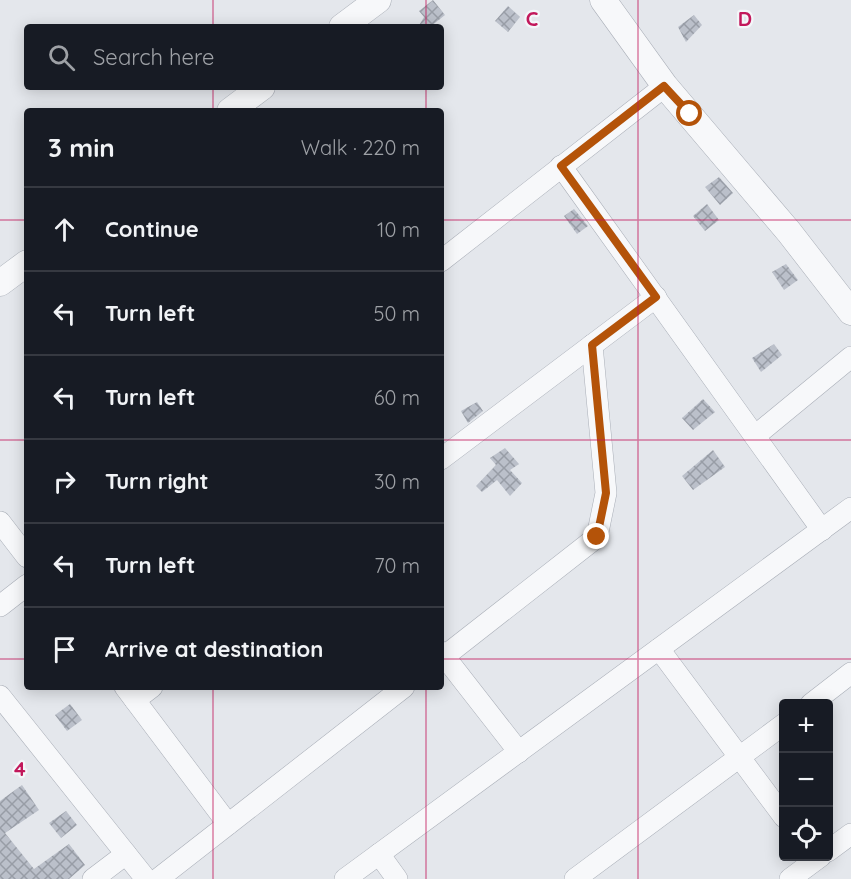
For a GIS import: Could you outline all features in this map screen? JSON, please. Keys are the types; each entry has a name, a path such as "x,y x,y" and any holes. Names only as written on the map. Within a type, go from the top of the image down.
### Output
{"street":[{"path":"346,24 378,0"},
{"path":"603,0 664,86 782,223 851,312"},
{"path":"444,259 664,86"},
{"path":"234,108 258,90"},
{"path":"561,166 822,530"},
{"path":"0,283 24,265"},
{"path":"444,457 656,297"},
{"path":"444,653 597,537 606,493 592,345"},
{"path":"755,436 851,357"},
{"path":"345,879 851,508"},
{"path":"0,522 24,553"},
{"path":"0,606 24,587"},
{"path":"659,649 779,811"},
{"path":"444,658 519,752"},
{"path":"817,699 851,673"},
{"path":"158,879 400,690"},
{"path":"130,694 228,824"},
{"path":"0,696 146,879"},
{"path":"575,879 741,758 779,727"},
{"path":"833,846 851,834"},
{"path":"93,879 126,854"},
{"path":"379,854 397,879"},
{"path":"790,879 813,861"}],"building":[{"path":"433,0 445,15 434,24 420,24 424,17 419,11"},
{"path":"508,6 520,17 508,32 495,21"},
{"path":"694,15 702,25 686,42 678,27"},
{"path":"719,177 733,193 720,205 705,187"},
{"path":"707,204 719,220 705,231 693,216"},
{"path":"574,209 588,226 577,234 564,216"},
{"path":"786,264 798,280 784,290 772,272"},
{"path":"774,344 782,355 761,372 752,358"},
{"path":"703,399 715,412 693,430 682,418"},
{"path":"477,402 483,411 468,423 461,411"},
{"path":"505,448 519,464 510,470 522,483 510,496 497,480 482,492 476,486 496,465 490,458"},
{"path":"713,450 725,467 693,490 682,476"},
{"path":"70,704 82,720 67,731 55,715"},
{"path":"22,785 39,810 5,833 34,869 69,844 85,865 69,879 0,879 0,801"},
{"path":"66,811 77,825 61,838 49,823"}],"route":[{"path":"597,537 606,493 592,345 656,297 561,166 664,86 690,114"}]}
